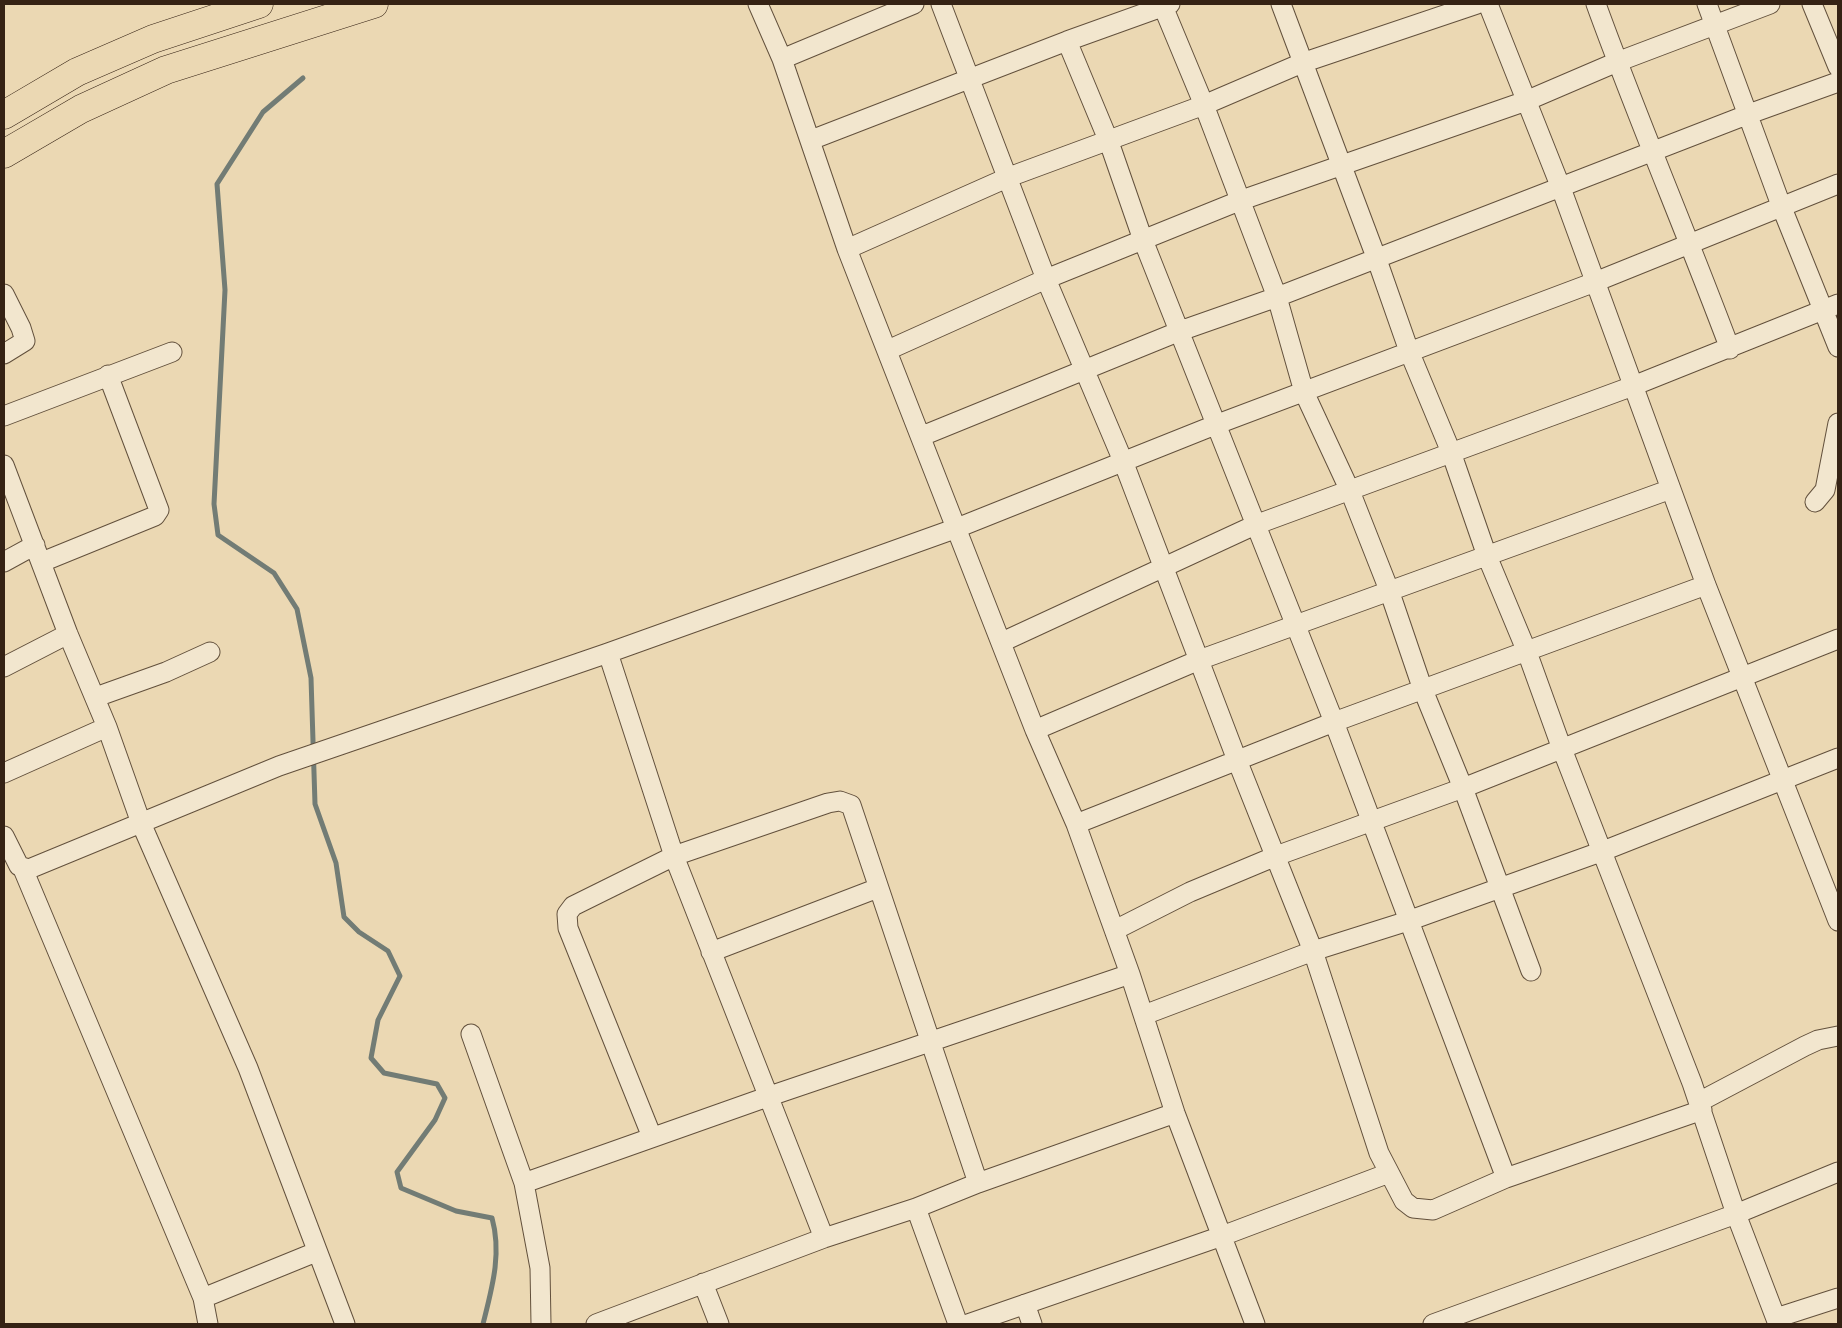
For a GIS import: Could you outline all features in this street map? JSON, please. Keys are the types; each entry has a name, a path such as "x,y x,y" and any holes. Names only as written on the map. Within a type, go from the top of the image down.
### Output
{"highway":[{"path":"4,115 77,72 153,39 259,4"},
{"path":"4,154 81,109 166,70 374,4"}],"street":[{"path":"758,4 782,59 847,249 922,436 1035,730 1076,824 1115,930 1175,1113 1255,1324"},
{"path":"782,59 914,4"},
{"path":"941,4 1009,177 1046,278 1123,461 1237,760 1313,951 1379,1153 1388,1174 1404,1201 1413,1208 1433,1210 1506,1178 1700,1106 1805,1046 1818,1040 1838,1036"},
{"path":"1281,4 1376,257 1409,351 1451,452 1487,556 1527,652 1562,749 1700,1106 1736,1214 1777,1321 1838,1298"},
{"path":"847,249 1009,177 1109,142 1204,105 1302,63 1477,4"},
{"path":"1488,4 1561,188 1706,585 1838,921"},
{"path":"1596,4 1730,349"},
{"path":"1707,4 1782,208 1830,307 1838,347"},
{"path":"888,350 1046,278 1239,201 1526,101 1714,23 1770,4"},
{"path":"1812,4 1838,67"},
{"path":"811,140 1165,5 1276,297 1304,392 1350,491 1389,590 1423,690 1463,788 1531,971"},
{"path":"1067,41 1109,142 1143,240 1215,425 1334,722 1506,1178"},
{"path":"922,436 1180,331 1276,297 1749,114 1838,82"},
{"path":"4,836 18,866 23,869 29,869 279,766 608,653 957,528 1215,425 1595,282 1838,184"},
{"path":"4,294 21,328 25,341 4,354"},
{"path":"1002,642 1255,525 1633,386 1730,349 1830,307"},
{"path":"4,416 172,352"},
{"path":"4,562 38,554 155,516 159,510 108,375"},
{"path":"1815,502 1825,490 1838,423"},
{"path":"4,465 68,634 96,697 141,822 248,1068 316,1252 345,1324"},
{"path":"1035,730 1199,660 1671,489"},
{"path":"1076,824 1334,722 1706,585"},
{"path":"4,666 68,634"},
{"path":"1115,930 1190,892 1276,856 1463,788 1838,639"},
{"path":"96,697 166,672 210,652"},
{"path":"608,653 674,856 767,1097 824,1238"},
{"path":"4,773 107,727"},
{"path":"1144,1015 1313,951 1408,920 1603,851 1838,758"},
{"path":"652,1137 568,928 567,914 572,906 674,856 828,803 840,801 851,805 978,1183"},
{"path":"23,869 203,1298 208,1324"},
{"path":"711,952 878,888"},
{"path":"524,1183 767,1097 1130,974"},
{"path":"471,1034 524,1183 540,1268 541,1324"},
{"path":"596,1324 824,1238 916,1208 978,1183 1175,1113"},
{"path":"1433,1324 1736,1214 1838,1172"},
{"path":"968,1324 1222,1236 1388,1174"},
{"path":"916,1208 958,1324"},
{"path":"203,1298 316,1252"},
{"path":"704,1283 719,1324"},
{"path":"1025,1304 1032,1324"}],"waterway":[{"path":"303,78 263,112 217,184 225,290 214,504 218,535 274,573 297,609 311,678 315,804 336,863 344,917 359,932 388,951 400,976 378,1020 371,1058 384,1073 437,1084 445,1098 435,1120 397,1172 401,1188 456,1211 492,1218 496,1245 495,1271 483,1324"}]}
